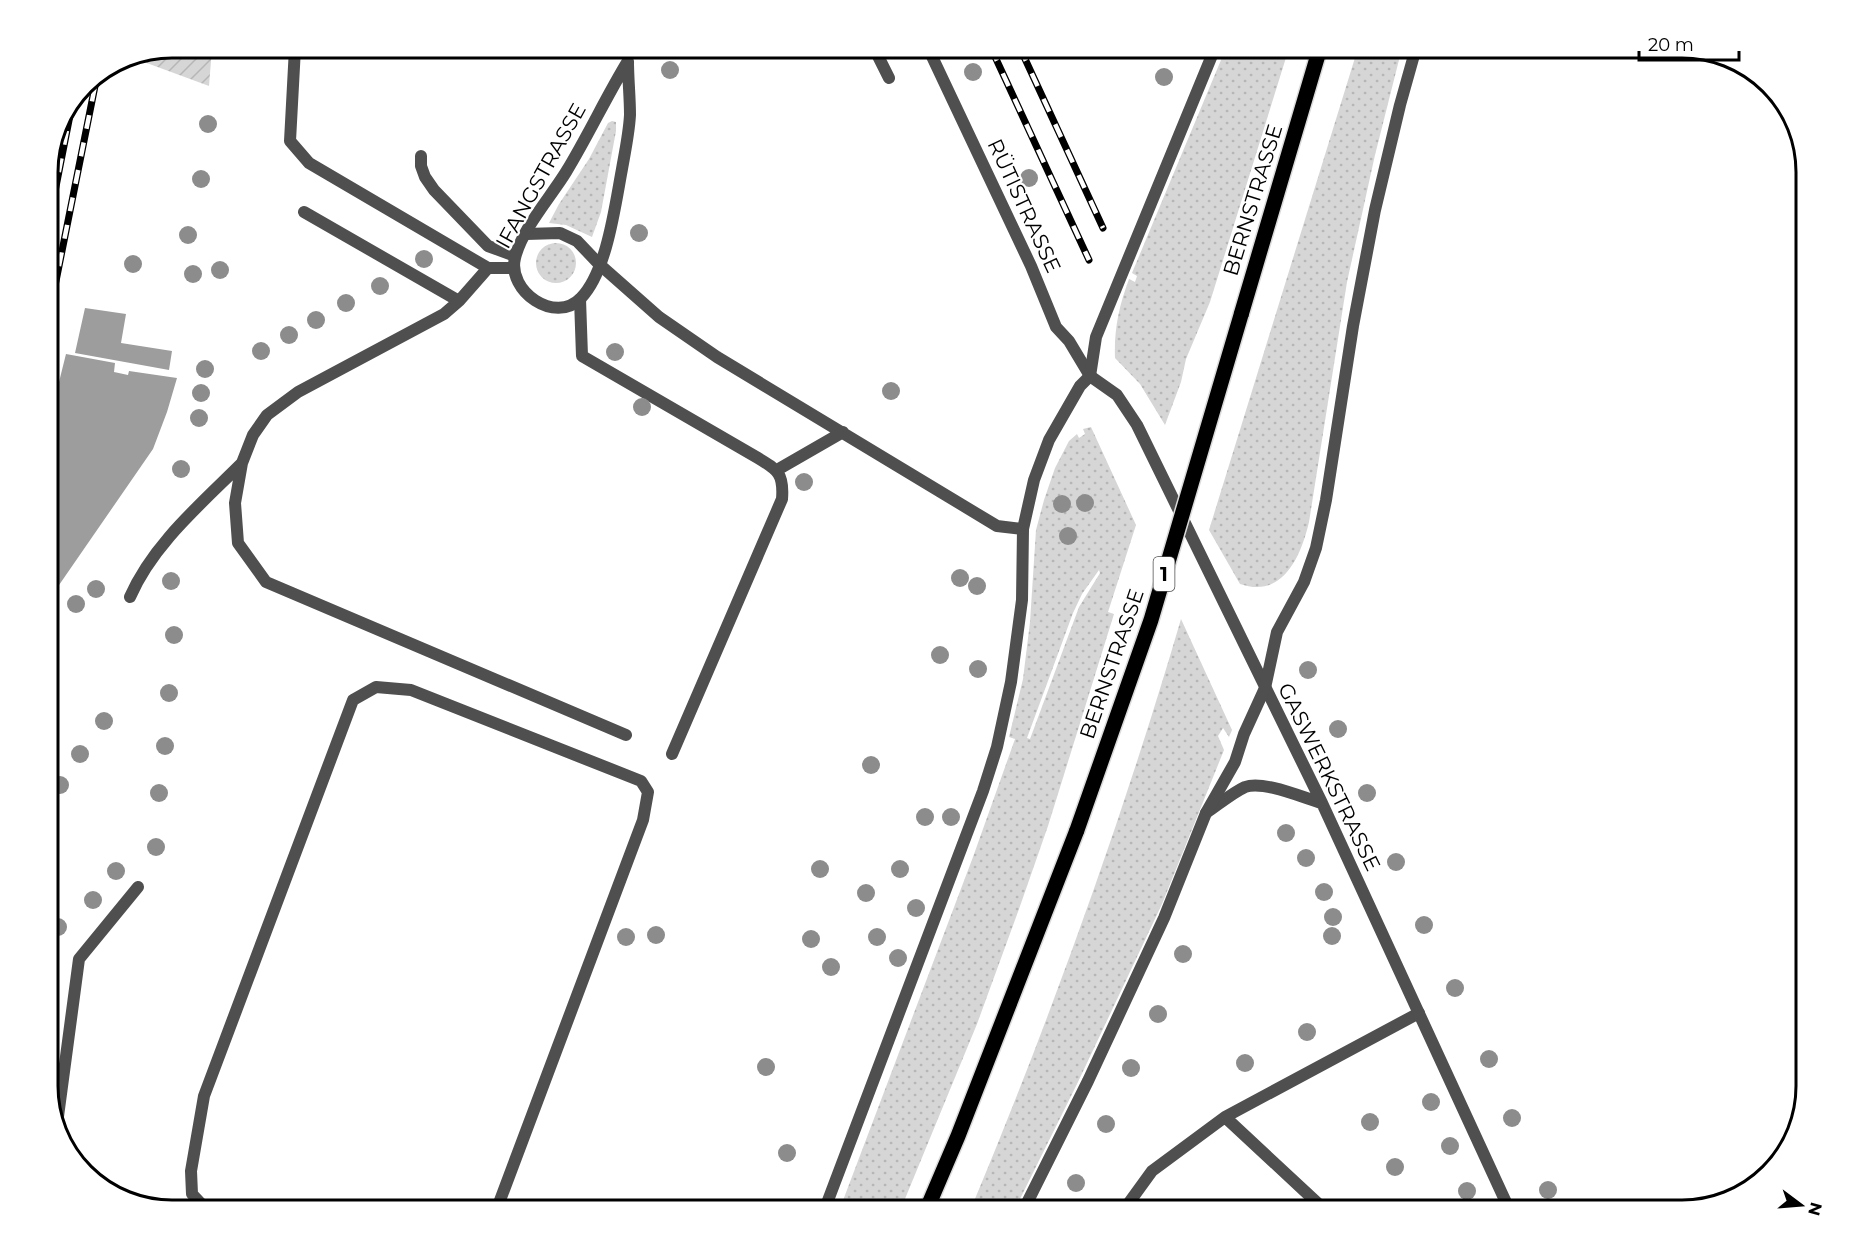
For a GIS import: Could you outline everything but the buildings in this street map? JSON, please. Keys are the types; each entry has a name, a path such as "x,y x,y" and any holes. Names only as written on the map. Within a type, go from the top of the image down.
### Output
{"main road":[{"name":"BERNSTRASSE","path":"931,1200 958,1136 1077,830 1151,620 1317,58"}],"street":[{"name":"RÜTISTRASSE","path":"933,58 1031,266 1056,327 1068,341 1090,376"},
{"path":"828,1200 983,791 997,747 1011,682 1022,600 1023,528 1034,480 1049,440 1080,386 1090,376 1096,337 1211,58"},
{"path":"1028,1200 1088,1081 1159,929 1206,813 1235,762 1244,734 1264,688 1277,632 1304,582 1316,548 1326,500 1353,326 1376,210 1413,58"},
{"path":"294,59 290,141 309,163 488,268"},
{"name":"IFANGSTRASSE","path":"626,59 582,145 526,234 514,262 515,279 520,286 536,302 546,306 566,307 580,299 599,264 609,238 629,127 629,59"},
{"path":"879,59 889,78"},
{"path":"421,156 421,166 425,177 441,198 488,246 514,262"},
{"path":"304,212 459,301"},
{"path":"526,234 552,232 565,234 577,241 599,264 659,317 717,357 998,526 1023,528"},
{"path":"514,262 488,268 459,301 444,314 298,392 267,415 253,435 242,463 235,503 238,543 266,582 626,735"},
{"path":"580,299 582,356 777,470 783,484 782,499 672,754"},
{"name":"GASWERKSTRASSE","path":"1090,376 1117,395 1137,425 1322,803 1505,1200"},
{"path":"777,470 843,432"},
{"path":"130,597 137,581 171,536 242,463"},
{"path":"198,1200 192,1194 191,1171 204,1096 353,700 376,687 411,690 422,694 641,781 648,792 643,820 500,1200"},
{"path":"1206,813 1246,787 1258,786 1280,790 1322,803"},
{"path":"60,1102 79,959 138,887"},
{"path":"1131,1200 1152,1171 1225,1117 1419,1013"},
{"path":"1225,1117 1314,1200"}],"shaded area":[{"path":"1222,58 1286,58 1210,302 1186,359 1181,382 1165,425 1140,384 1115,358 1115,337 1122,299 1129,279 1135,282 1137,276 1132,273"},
{"path":"1355,58 1399,58 1347,282 1309,522 1301,548 1295,561 1279,580 1255,587 1240,584 1209,530"},
{"path":"165,59 211,59 209,86 144,62"},
{"path":"616,122 616,131 601,212 592,237 566,225 549,223 589,159 608,123"},
{"path":"556,243 564,244 570,249 575,255 575,271 570,277 564,282 556,283 548,282 542,277 537,271 536,263 537,255 542,249 548,244"},
{"path":"85,308 126,314 121,343 172,351 169,370 75,353"},
{"path":"66,354 115,363 114,372 128,375 129,371 177,378 153,449 59,585 59,382"},
{"path":"1091,427 1136,525 1108,612 1114,614 1048,826 977,1024 905,1200 843,1200 973,857 1015,739 1009,737 1023,679 1030,622 1036,530 1055,468 1069,441 1077,434 1079,438 1085,434 1083,429","holes":["1099,570 1100,573 1079,607 1030,739 1027,738 1073,613 1082,594"]},
{"path":"1181,619 1232,730 1229,737 1223,728 1218,736 1224,750 1162,904 1019,1200 975,1200 1029,1065 1084,918"}],"railway":[{"path":"996,58 1089,260"},
{"path":"1025,58 1103,228"},
{"path":"59,266 94,90"},
{"path":"59,171 67,130"}]}
